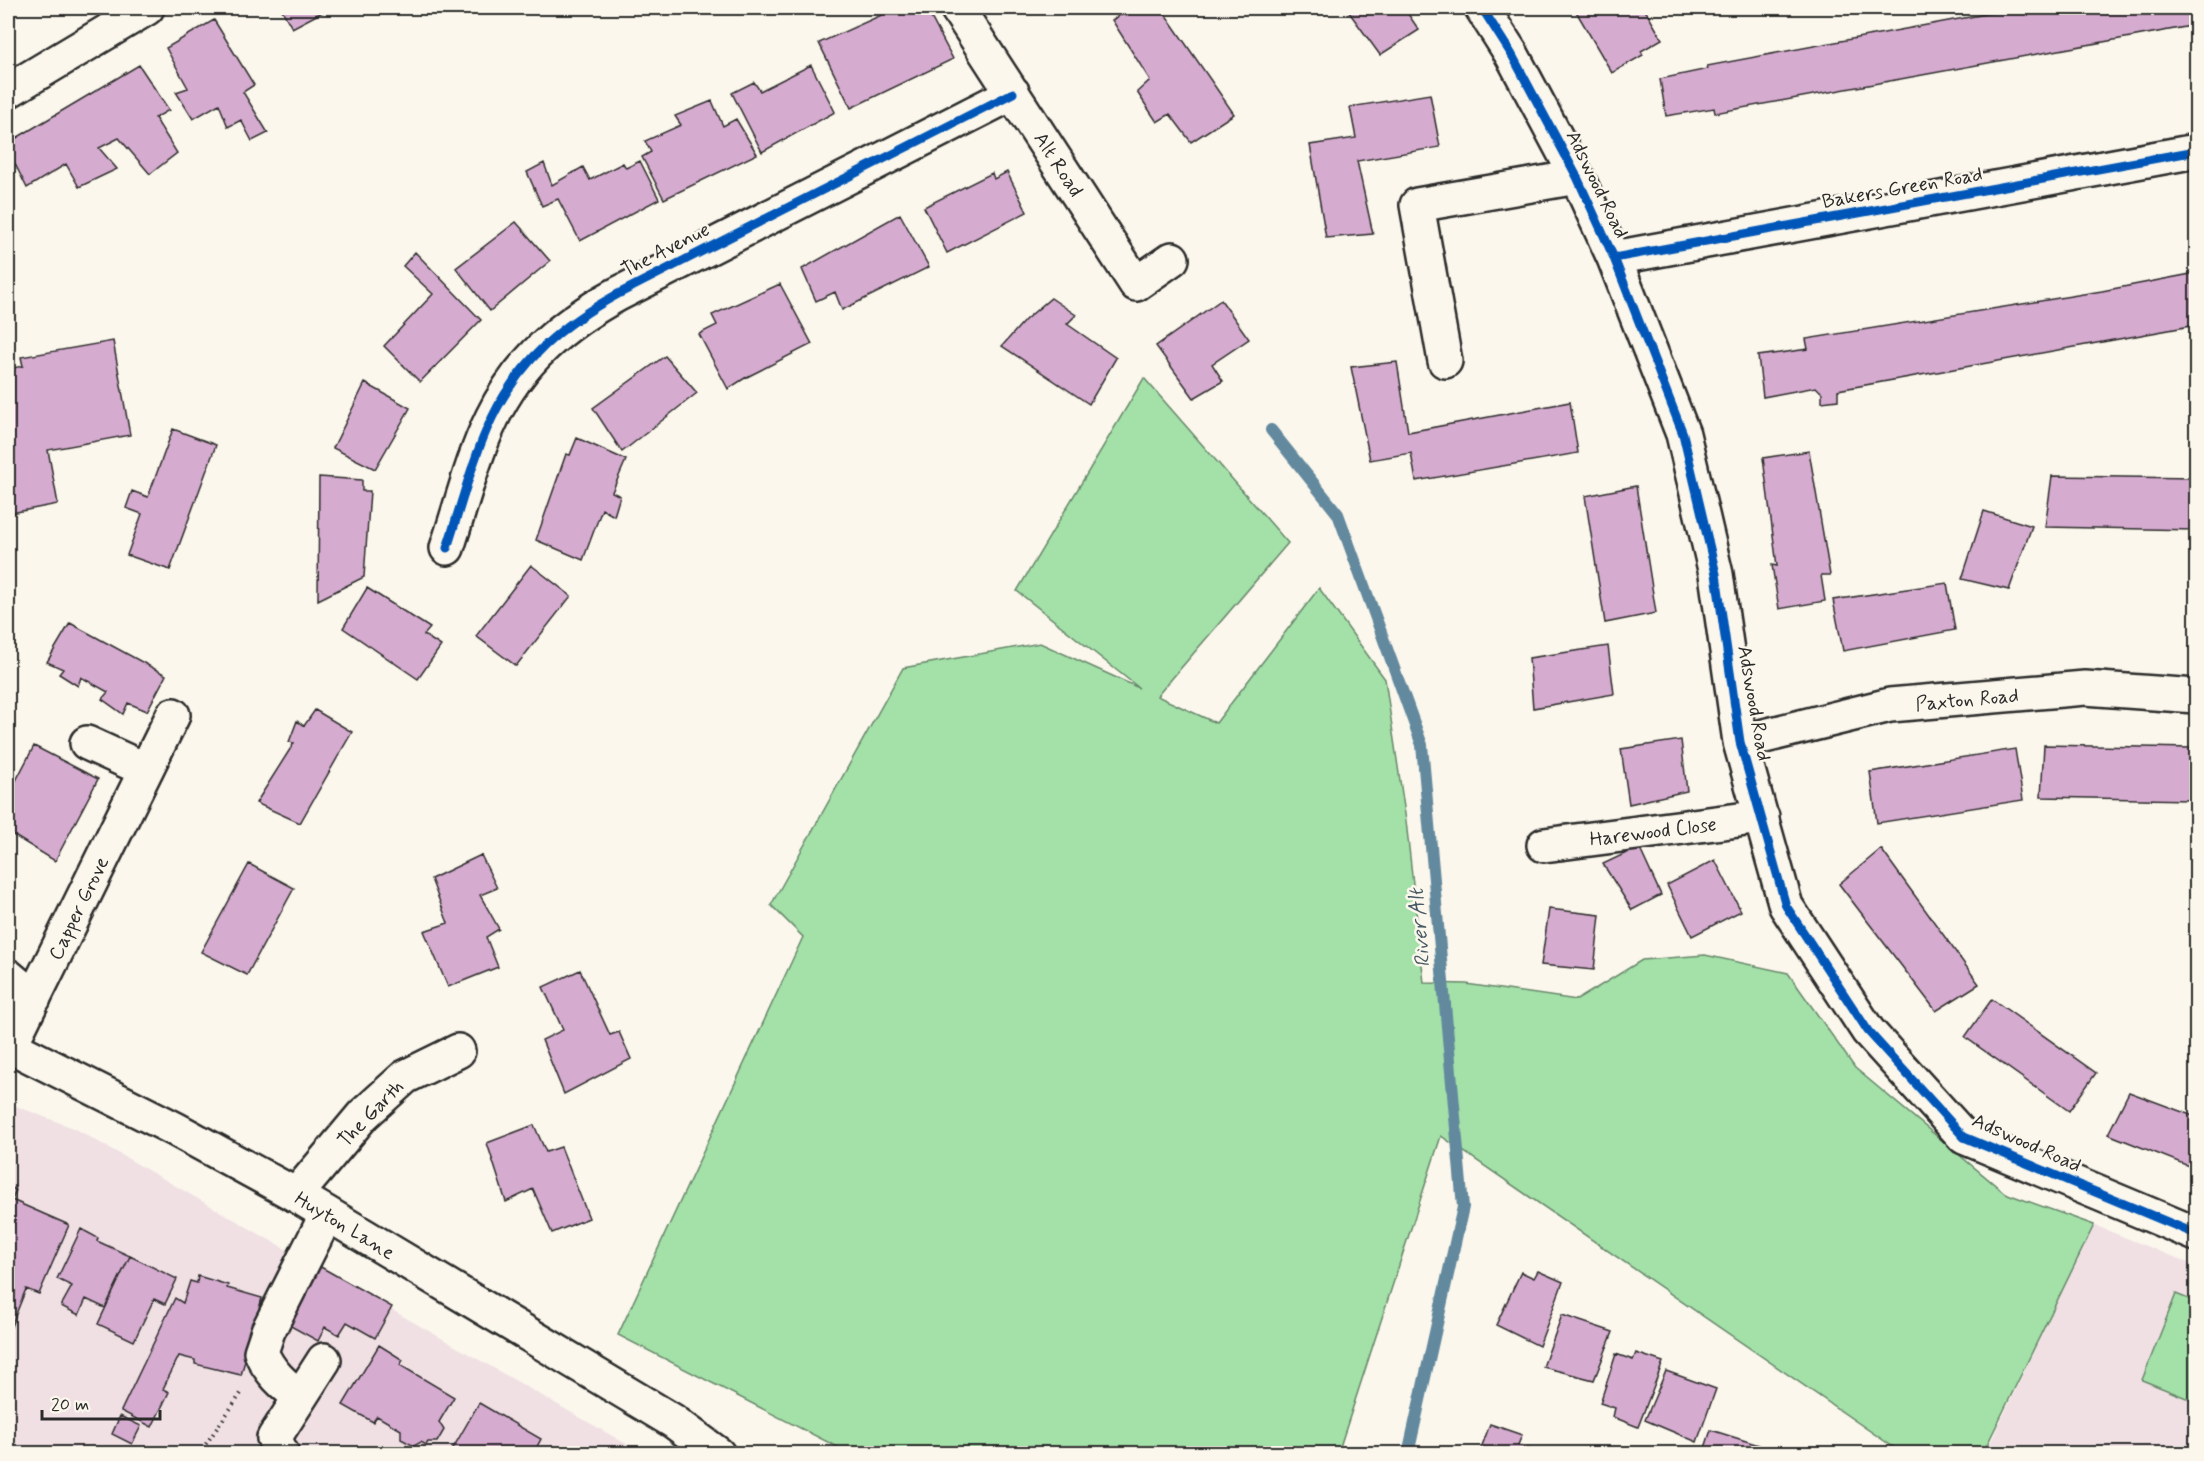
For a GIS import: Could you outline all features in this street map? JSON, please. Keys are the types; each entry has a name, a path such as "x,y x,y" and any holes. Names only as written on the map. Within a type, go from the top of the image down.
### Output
{"street":[{"path":"8,91 147,8"},
{"name":"Alt Road","path":"957,8 1136,284 1172,259"},
{"name":"Adswood Road","path":"1482,8 1512,55 1577,177 1614,258 1683,434 1716,574 1740,742 1786,906 1868,1031 1964,1137 2196,1234"},
{"name":"The Avenue","path":"447,548 492,418 520,374 555,335 574,320 618,294 1013,93"},
{"name":"Bakers Green Road","path":"1614,258 2196,151"},
{"path":"1445,361 1417,205 1577,177"},
{"name":"Paxton Road","path":"1740,742 1890,705 2085,688 2196,696"},
{"name":"Capper Grove","path":"8,1047 173,715"},
{"path":"87,743 146,770"},
{"name":"Harewood Close","path":"1545,845 1762,817"},
{"path":"8,976 34,998"},
{"name":"Huyton Lane","path":"8,1047 175,1129 296,1195 673,1421 718,1454"},
{"name":"The Garth","path":"296,1195 363,1115 405,1077 458,1051"},
{"path":"300,1397 284,1385 264,1360 261,1352 268,1330 327,1214"},
{"path":"282,1454 274,1438 324,1360"},
{"name":"Huyton Lane","path":"673,1421 703,1454"}],"path":[{"path":"200,1454 264,1360"}],"shaded area":[{"path":"8,1103 76,1129 642,1453 8,1453"},
{"path":"2094,1225 2196,1266 2196,1453 1985,1454"}],"green space":[{"path":"1144,378 1288,543 1157,696 1216,723 1319,588 1385,679 1406,821 1424,983 1466,984 1577,1000 1642,960 1705,955 1788,973 1855,1068 2005,1193 2094,1225 1983,1453 1902,1453 1441,1136 1338,1453 849,1453 618,1335 803,937 771,905 903,668 1040,643 1139,688 1017,591"},
{"path":"2176,1294 2196,1302 2196,1402 2142,1380"}],"building":[{"path":"281,8 330,8 292,28"},
{"path":"897,8 926,8 953,59 851,108 819,43"},
{"path":"1131,8 1161,8 1234,114 1191,142 1170,114 1157,122 1137,92 1150,80 1112,20"},
{"path":"1346,8 1404,8 1419,30 1380,55"},
{"path":"1574,8 1644,8 1662,39 1641,51 1643,55 1612,73"},
{"path":"2018,8 2196,8 2196,25 1715,113 1714,108 1666,116 1660,79 1708,69 1707,66"},
{"path":"214,20 254,85 243,92 268,133 252,141 241,120 228,127 219,104 193,119 176,92 188,88 166,48"},
{"path":"139,65 169,110 155,118 177,153 150,174 119,138 99,148 117,169 79,187 66,164 27,188 8,150 8,143"},
{"path":"811,65 835,112 762,152 732,93 754,82 760,91"},
{"path":"1430,94 1440,147 1357,161 1373,234 1326,238 1310,145 1356,138 1350,107"},
{"path":"712,101 723,126 736,119 757,154 664,199 642,157 651,152 645,141 681,125 675,116"},
{"path":"640,161 659,199 580,241 558,199 542,206 527,172 544,163 552,185 583,167 590,180 623,163 626,168"},
{"path":"1007,172 1027,212 947,253 924,207 992,173 994,179"},
{"path":"900,214 929,267 842,310 835,292 816,301 802,269"},
{"path":"516,222 550,261 490,311 456,268"},
{"path":"415,252 481,320 420,382 384,346 433,294 403,266"},
{"path":"2196,273 2196,325 1838,390 1838,400 1822,402 1822,393 1816,387 1763,397 1758,356 1808,349 1806,339 2102,291"},
{"path":"780,284 812,344 728,389 699,334 717,325 712,315"},
{"path":"1051,298 1076,315 1067,324 1116,358 1089,404 1002,346 1025,320"},
{"path":"1221,300 1249,339 1212,364 1223,381 1194,398 1156,346"},
{"path":"113,341 130,435 48,450 58,504 11,513 8,495 8,369 23,366 21,357"},
{"path":"665,356 697,393 622,452 593,408"},
{"path":"1397,362 1408,432 1570,402 1578,453 1416,481 1411,453 1370,460 1351,367"},
{"path":"365,383 410,408 375,469 333,448"},
{"path":"173,429 216,445 170,570 127,555 142,514 126,508 132,491 148,497"},
{"path":"577,438 626,460 612,492 620,496 614,516 602,509 583,560 536,540 566,454 570,455"},
{"path":"1809,451 1830,575 1821,575 1825,601 1779,609 1772,565 1777,566 1763,458"},
{"path":"2052,476 2195,478 2195,530 2045,527"},
{"path":"319,477 362,480 362,491 370,491 364,577 318,600"},
{"path":"1636,486 1656,613 1605,623 1585,496"},
{"path":"1984,511 2032,526 2009,590 1962,579"},
{"path":"531,565 571,596 516,666 476,636"},
{"path":"1947,583 1955,630 1843,651 1833,600"},
{"path":"367,588 430,628 424,635 441,646 418,679 343,628"},
{"path":"70,623 166,675 147,711 128,703 123,714 102,699 108,692 81,677 78,686 59,674 63,669 47,662"},
{"path":"1608,646 1614,694 1533,708 1529,658"},
{"path":"315,710 352,732 300,823 256,803 294,743 289,742 297,721 304,726"},
{"path":"1681,740 1687,791 1629,804 1621,749"},
{"path":"2044,745 2191,748 2190,800 2041,797"},
{"path":"34,746 98,779 55,861 8,832 8,796"},
{"path":"2015,749 2023,800 1877,823 1870,772"},
{"path":"1639,847 1661,895 1632,910 1603,864"},
{"path":"1881,849 1979,984 1936,1011 1839,884"},
{"path":"481,855 497,888 480,895 499,929 486,937 498,967 448,987 424,931 448,923 431,879"},
{"path":"1715,860 1741,911 1692,936 1667,885"},
{"path":"249,864 294,888 247,975 201,952"},
{"path":"1549,909 1600,915 1594,970 1541,965"},
{"path":"580,970 610,1035 619,1032 631,1059 564,1094 542,1040 563,1030 543,987"},
{"path":"1992,999 2096,1073 2069,1111 1965,1037"},
{"path":"2129,1092 2196,1117 2196,1169 2108,1134"},
{"path":"534,1125 546,1152 561,1147 589,1218 552,1233 533,1189 506,1202 487,1143"},
{"path":"8,1186 16,1190 12,1200 69,1225 39,1294 26,1289 8,1334"},
{"path":"81,1229 98,1238 97,1241 130,1256 105,1308 86,1299 79,1315 61,1306 72,1286 57,1279"},
{"path":"130,1256 177,1279 165,1304 154,1299 134,1341 98,1324"},
{"path":"319,1266 392,1307 375,1338 347,1322 339,1335 325,1327 318,1341 287,1324"},
{"path":"1538,1271 1563,1282 1539,1346 1496,1325 1521,1272 1534,1278"},
{"path":"198,1276 228,1285 227,1288 262,1298 241,1375 195,1364 195,1360 179,1356 163,1389 169,1392 152,1427 121,1411 175,1298 183,1303 190,1281 197,1283"},
{"path":"1562,1315 1613,1332 1594,1380 1543,1367"},
{"path":"379,1345 403,1360 400,1365 454,1397 439,1422 444,1430 437,1442 428,1442 426,1445 421,1442 414,1446 401,1439 401,1430 377,1416 373,1422 343,1405"},
{"path":"1636,1353 1663,1362 1638,1427 1613,1417 1615,1408 1600,1403 1616,1354 1633,1360"},
{"path":"1666,1371 1716,1389 1697,1442 1645,1420"},
{"path":"479,1403 541,1439 533,1454 458,1454 452,1450"},
{"path":"120,1416 141,1426 132,1444 112,1434"},
{"path":"1490,1424 1522,1435 1518,1445 1542,1454 1479,1454"},
{"path":"1711,1430 1762,1446 1759,1454 1703,1454"}],"waterway":[{"name":"River Alt","path":"1271,430 1338,514 1422,745 1463,1207 1408,1454"}],"cycle path":[{"path":"1482,8 1512,55 1577,177 1614,258 1683,434 1716,574 1740,742 1786,906 1868,1031 1964,1137 2196,1234"},
{"path":"447,548 473,465 485,433 503,397 530,361 561,331 618,294 1013,93"},
{"path":"1614,258 2196,151"}]}
